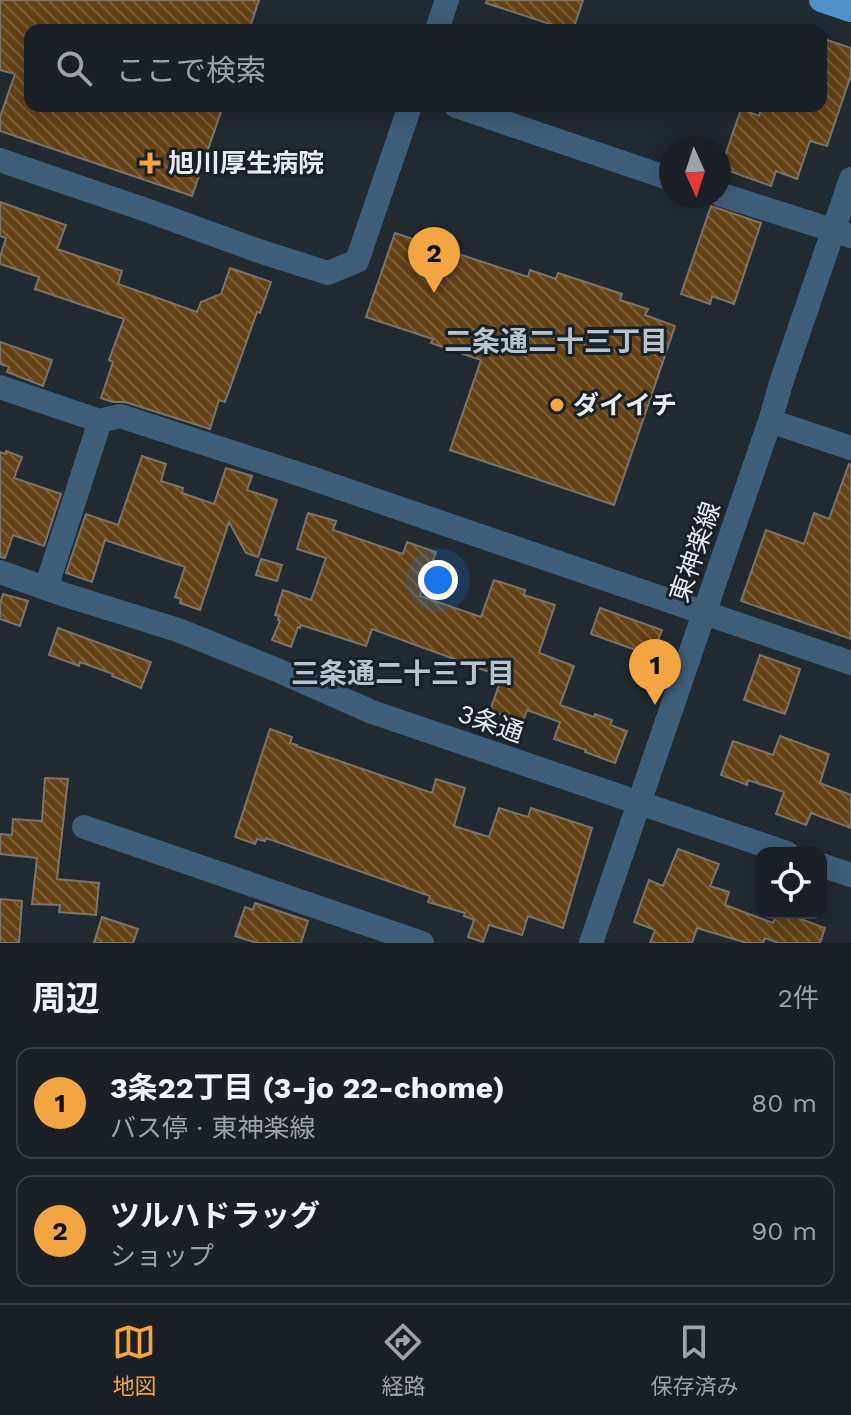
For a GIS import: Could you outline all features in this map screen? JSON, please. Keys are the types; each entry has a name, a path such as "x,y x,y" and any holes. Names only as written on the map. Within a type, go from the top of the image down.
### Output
{"main road":[{"path":"821,0 851,10"}],"street":[{"path":"439,24 447,0"},
{"path":"0,160 328,273 357,261 408,112"},
{"path":"474,112 659,175"},
{"name":"東神楽線","path":"591,943 782,380 842,233 851,179"},
{"path":"731,198 842,233"},
{"path":"0,387 100,421 120,416 851,663"},
{"path":"46,588 100,421"},
{"path":"770,421 851,448"},
{"name":"3条通","path":"0,572 178,630 372,712 770,847"},
{"path":"84,827 422,943"},
{"path":"827,867 851,875"}],"building":[{"name":"旭川厚生病院","path":"0,0 259,0 251,24 24,24 24,112 221,112 192,196 0,131 0,117 15,74 0,70"},
{"path":"487,0 583,0 575,24 550,24 486,3"},
{"path":"827,40 851,48 851,75 827,146 810,141 797,179 776,171 771,186 731,172 731,139 740,112 759,116 760,112 827,112"},
{"path":"0,202 66,225 57,249 122,271 118,284 197,312 201,302 221,294 230,268 271,282 225,402 219,400 210,429 125,402 101,398 113,362 109,360 124,319 35,289 39,277 0,264 6,238 0,236"},
{"path":"710,208 761,223 734,304 712,296 710,304 681,294"},
{"name":"ダイイチ","path":"395,233 528,277 530,270 556,279 558,273 622,294 620,300 648,309 645,315 675,326 614,505 450,450 481,360 431,343 433,339 366,317"},
{"path":"0,342 52,360 43,386 7,372 9,367 0,364"},
{"path":"6,451 22,457 14,478 61,494 44,546 13,535 5,558 0,557 0,452 6,454"},
{"path":"142,456 166,464 161,481 183,488 182,493 214,504 226,468 252,476 247,490 277,500 258,557 246,553 229,522 200,610 180,603 181,599 175,597 185,567 105,540 92,582 66,573 86,514 118,525"},
{"path":"849,464 851,639 741,601 766,530 804,544 814,513 829,519"},
{"path":"308,513 336,521 333,530 403,554 407,542 436,552 420,596 481,617 494,580 525,590 524,595 555,605 539,653 574,666 560,705 612,720 610,725 627,731 615,763 554,739 560,722 527,710 523,722 490,711 502,676 372,629 366,646 301,625 291,647 272,640 280,621 279,616 275,615 283,590 311,600 326,558 297,549"},
{"path":"261,559 282,565 277,581 256,575"},
{"path":"3,594 28,601 20,626 0,619"},
{"path":"600,608 662,630 652,656 591,634"},
{"path":"58,628 151,662 141,688 80,662 79,666 49,655"},
{"path":"760,655 800,669 785,714 744,700"},
{"path":"270,729 292,737 290,743 296,746 432,793 436,779 465,788 454,826 489,837 499,808 528,817 531,808 592,828 563,928 528,916 522,935 489,925 483,942 468,937 474,920 464,916 465,913 428,902 430,896 266,838 265,841 257,839 255,844 235,837"},
{"path":"780,736 829,754 820,783 851,795 851,828 811,813 806,825 776,814 784,792 748,780 747,785 721,775 733,741 773,755"},
{"path":"45,778 68,779 57,879 99,883 96,915 59,912 60,905 32,904 37,858 0,854 0,834 12,835 13,819 42,821"},
{"path":"678,849 719,864 710,886 729,892 725,905 755,916 755,919 773,923 775,919 801,919 825,928 820,943 779,943 765,938 763,943 747,943 697,928 692,943 650,943 655,930 634,922 649,880 663,886"},
{"path":"0,899 22,901 19,943 0,943"},
{"path":"255,903 308,921 301,943 257,943 235,936 245,907 253,910"},
{"path":"102,917 138,929 133,943 94,943"}],"place":[{"name":"旭川厚生病院","path":"150,163"},
{"name":"ツルハドラッグ","path":"434,293"},
{"name":"ダイイチ","path":"557,405"},
{"name":"3条22丁目 (3-jo 22-chome)","path":"655,705"}],"district":[{"name":"二条通二十三丁目","path":"556,341"},
{"name":"三条通二十三丁目","path":"403,673"}]}
